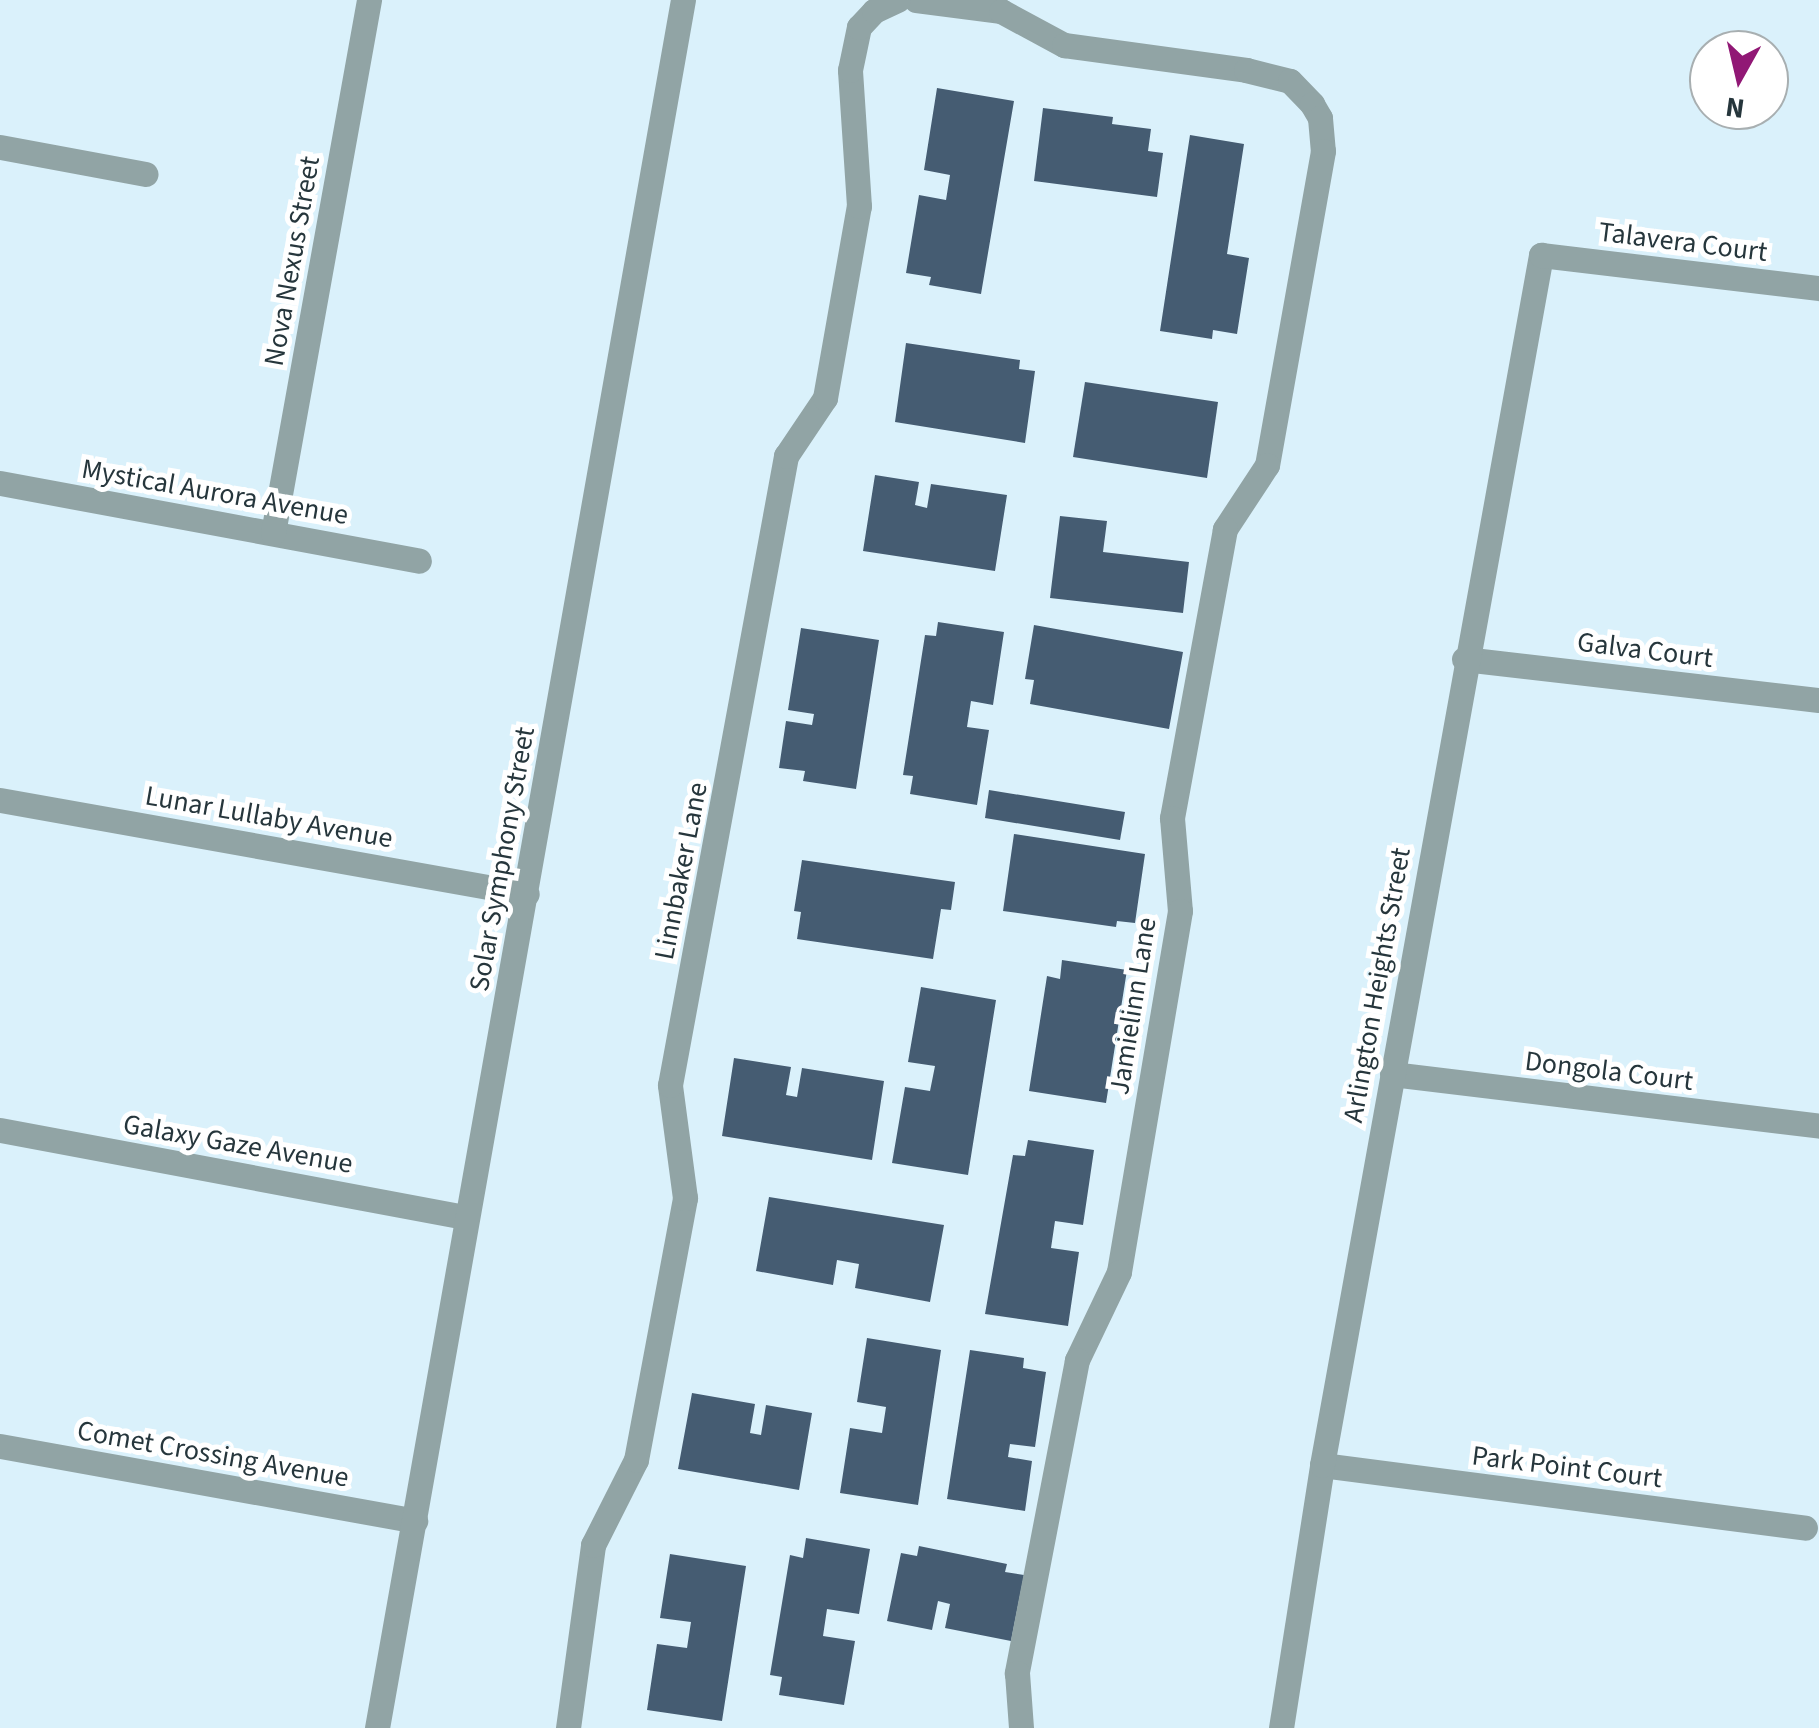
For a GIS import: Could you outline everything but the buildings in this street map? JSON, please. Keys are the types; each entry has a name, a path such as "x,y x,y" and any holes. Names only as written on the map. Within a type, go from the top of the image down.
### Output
{"street":[{"name":"Nova Nexus Street","path":"274,533 369,0"},
{"name":"Solar Symphony Street","path":"377,1728 683,0"},
{"name":"Linnbaker Lane","path":"568,1728 593,1545 636,1460 685,1198 670,1085 786,456 825,398 859,206 850,70 859,27 874,11 898,0"},
{"name":"Jamielinn Lane","path":"916,0 1002,11 1064,44 1246,70 1290,82 1320,118 1324,151 1267,465 1224,529 1172,818 1180,911 1119,1272 1077,1360 1017,1673 1021,1728"},
{"path":"0,147 146,174"},
{"name":"Talavera Court","path":"1541,255 1819,288"},
{"name":"Arlington Heights Street","path":"1281,1728 1322,1465 1464,659 1541,255"},
{"name":"Mystical Aurora Avenue","path":"0,484 419,561"},
{"name":"Galva Court","path":"1464,659 1819,700"},
{"name":"Lunar Lullaby Avenue","path":"0,800 527,894"},
{"name":"Dongola Court","path":"1392,1074 1819,1126"},
{"name":"Galaxy Gaze Avenue","path":"0,1130 466,1216"},
{"name":"Comet Crossing Avenue","path":"0,1446 416,1521"},
{"name":"Park Point Court","path":"1322,1465 1805,1528"}]}
